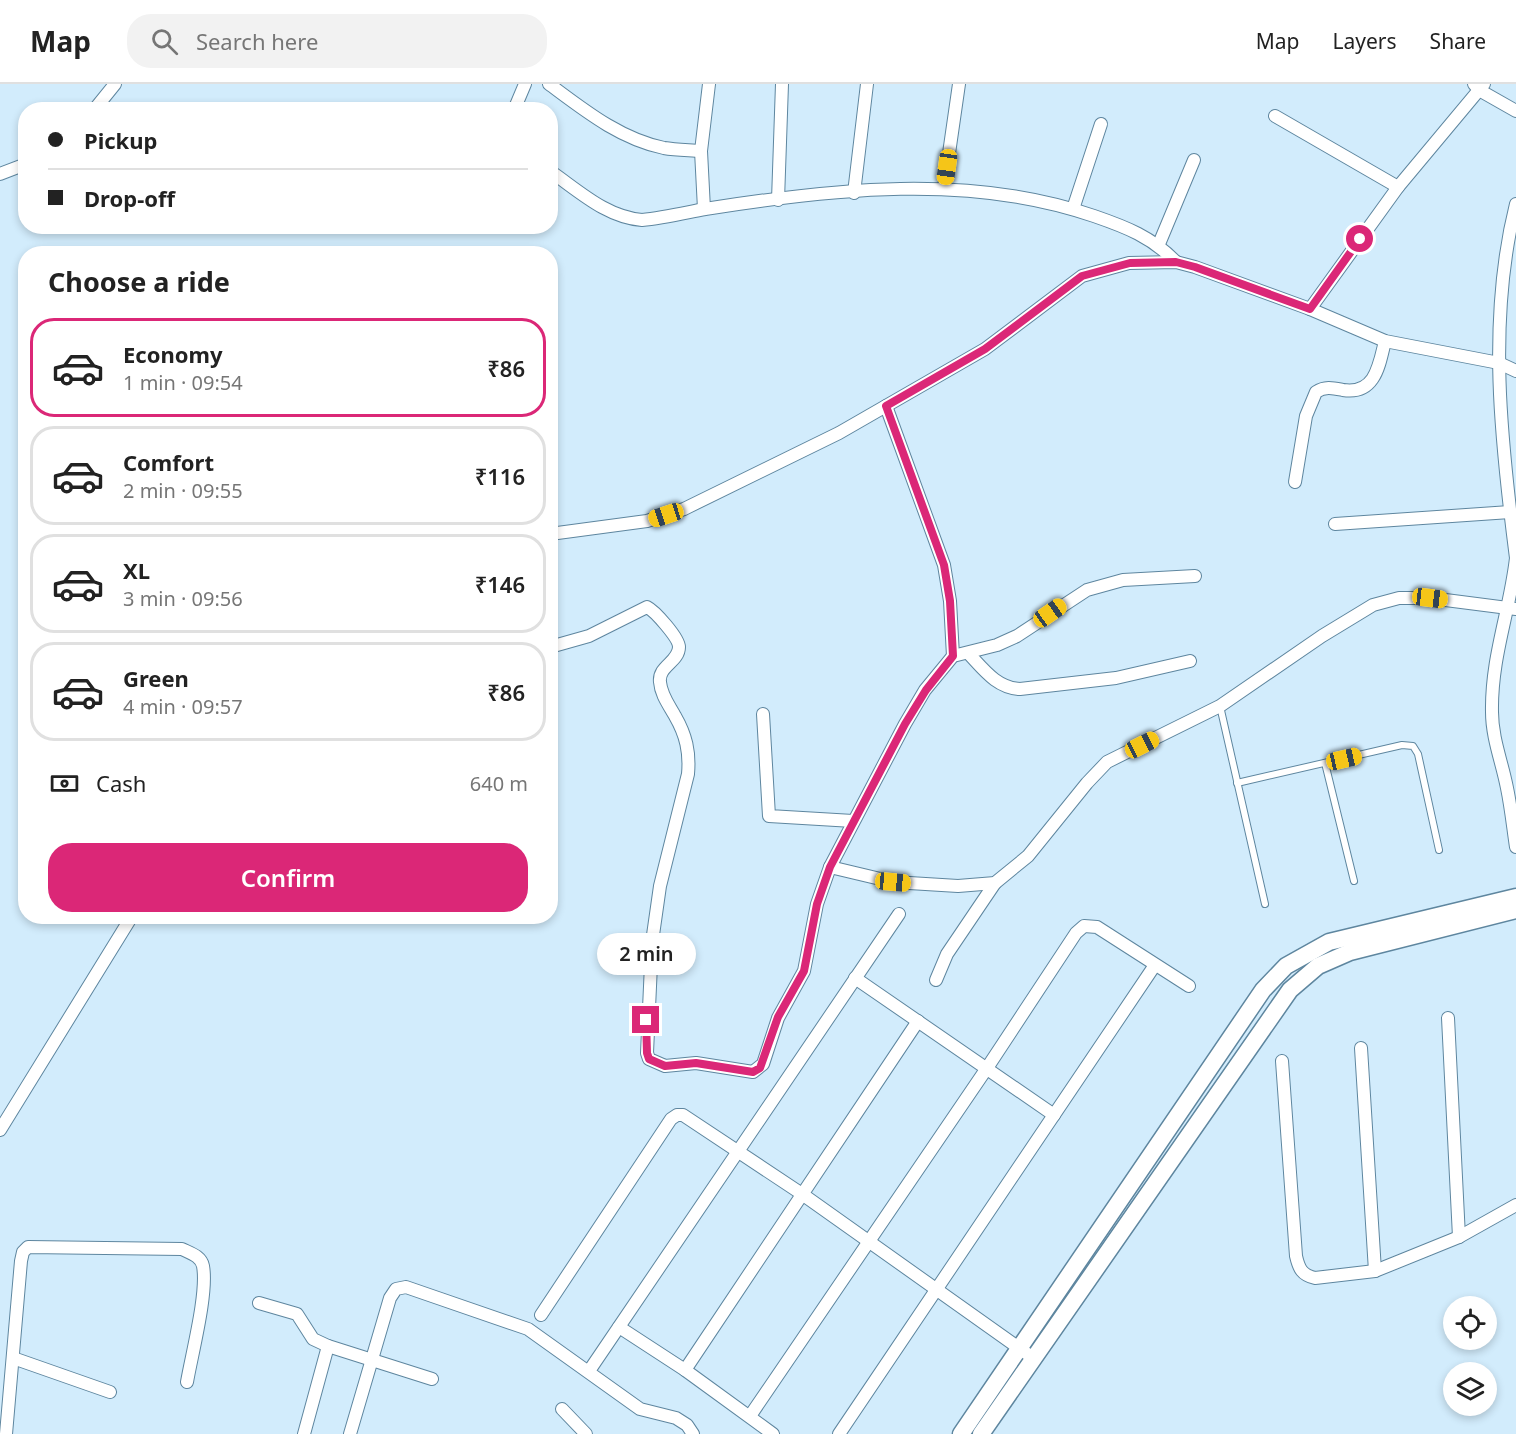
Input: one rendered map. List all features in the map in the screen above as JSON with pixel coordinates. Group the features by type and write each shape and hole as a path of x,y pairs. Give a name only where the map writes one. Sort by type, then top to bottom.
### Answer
{"street":[{"path":"100,102 115,84"},
{"path":"517,102 525,84"},
{"path":"549,84 621,133 663,148 701,151"},
{"path":"704,210 701,151 709,84"},
{"path":"778,200 782,84"},
{"path":"854,193 867,84"},
{"path":"944,188 959,84"},
{"path":"1310,309 1398,187 1479,86 1516,111"},
{"path":"1275,116 1398,187"},
{"path":"1072,209 1101,124"},
{"path":"1159,244 1194,160"},
{"path":"0,174 18,167"},
{"path":"558,177 605,210 626,219 661,218 778,200 854,193 944,188 974,189 1072,209 1136,231 1159,244 1176,262"},
{"path":"1516,204 1506,245 1500,297 1499,363 1510,512 1516,558 1511,608 1496,647 1492,712 1497,754 1506,786 1516,847"},
{"path":"558,533 648,521 684,509 839,433 985,349 1082,276 1130,263 1176,262 1310,309 1385,341 1499,363 1516,371"},
{"path":"1295,482 1306,416 1316,392 1323,387 1356,392 1362,390 1377,370 1385,341"},
{"path":"558,645 589,636 648,607 677,640 679,647 676,656 660,673 659,680 664,696 688,746 688,774 660,886 652,942 646,1020 647,1053 649,1059 665,1066 696,1063 753,1072 760,1068 778,1017 804,971 817,904 830,867 920,699 953,656 950,601 944,565 886,406"},
{"path":"1335,524 1510,512"},
{"path":"953,656 969,654 1017,636 1087,590 1123,580 1195,576"},
{"path":"936,980 947,954 995,884 1028,856 1107,762 1220,706 1322,636 1373,605 1399,598 1430,598 1511,608"},
{"path":"969,654 997,683 1009,688 1020,689 1116,678 1190,661"},
{"path":"763,714 769,816 853,821"},
{"path":"830,867 905,883 958,886 995,884"},
{"path":"981,1434 1026,1353 1263,990 1286,966 1329,942 1516,897"},
{"path":"961,1434 1026,1353 1290,990 1318,966 1350,952 1516,910"},
{"path":"589,1371 899,914"},
{"path":"0,1130 127,924"},
{"path":"750,1416 1076,933 1084,926 1097,927 1189,986"},
{"path":"839,1434 1155,965"},
{"path":"855,978 1054,1115"},
{"path":"1448,1018 1459,1237"},
{"path":"685,1370 918,1021"},
{"path":"1360,1048 1375,1271"},
{"path":"1282,1060 1296,1256 1299,1269 1305,1276 1315,1278 1375,1271 1459,1237 1516,1205"},
{"path":"541,1315 671,1119 677,1115 683,1115 802,1194 1026,1353"},
{"path":"6,1434 21,1261 23,1252 28,1247 182,1249 195,1254 203,1264 202,1292 187,1382"},
{"path":"350,1434 392,1294 396,1289 406,1287 522,1326 640,1409 676,1418 687,1425 693,1434"},
{"path":"259,1303 297,1314 314,1339 328,1346 432,1379"},
{"path":"619,1327 685,1370 773,1434"},
{"path":"304,1434 328,1346"},
{"path":"13,1358 110,1392"},
{"path":"562,1409 586,1434"}],"lane":[{"path":"1220,706 1265,904"},
{"path":"1237,783 1402,745 1413,746 1418,754 1439,850"},
{"path":"1325,763 1354,881"}],"route":[{"path":"646,1020 647,1053 649,1059 657,1064 665,1066 696,1063 753,1072 760,1068 778,1017 796,989 804,971 810,950 817,904 830,867 905,724 926,690 953,656 950,601 944,565 886,406 985,349 1082,276 1130,263 1176,262 1310,309 1360,239"}]}
